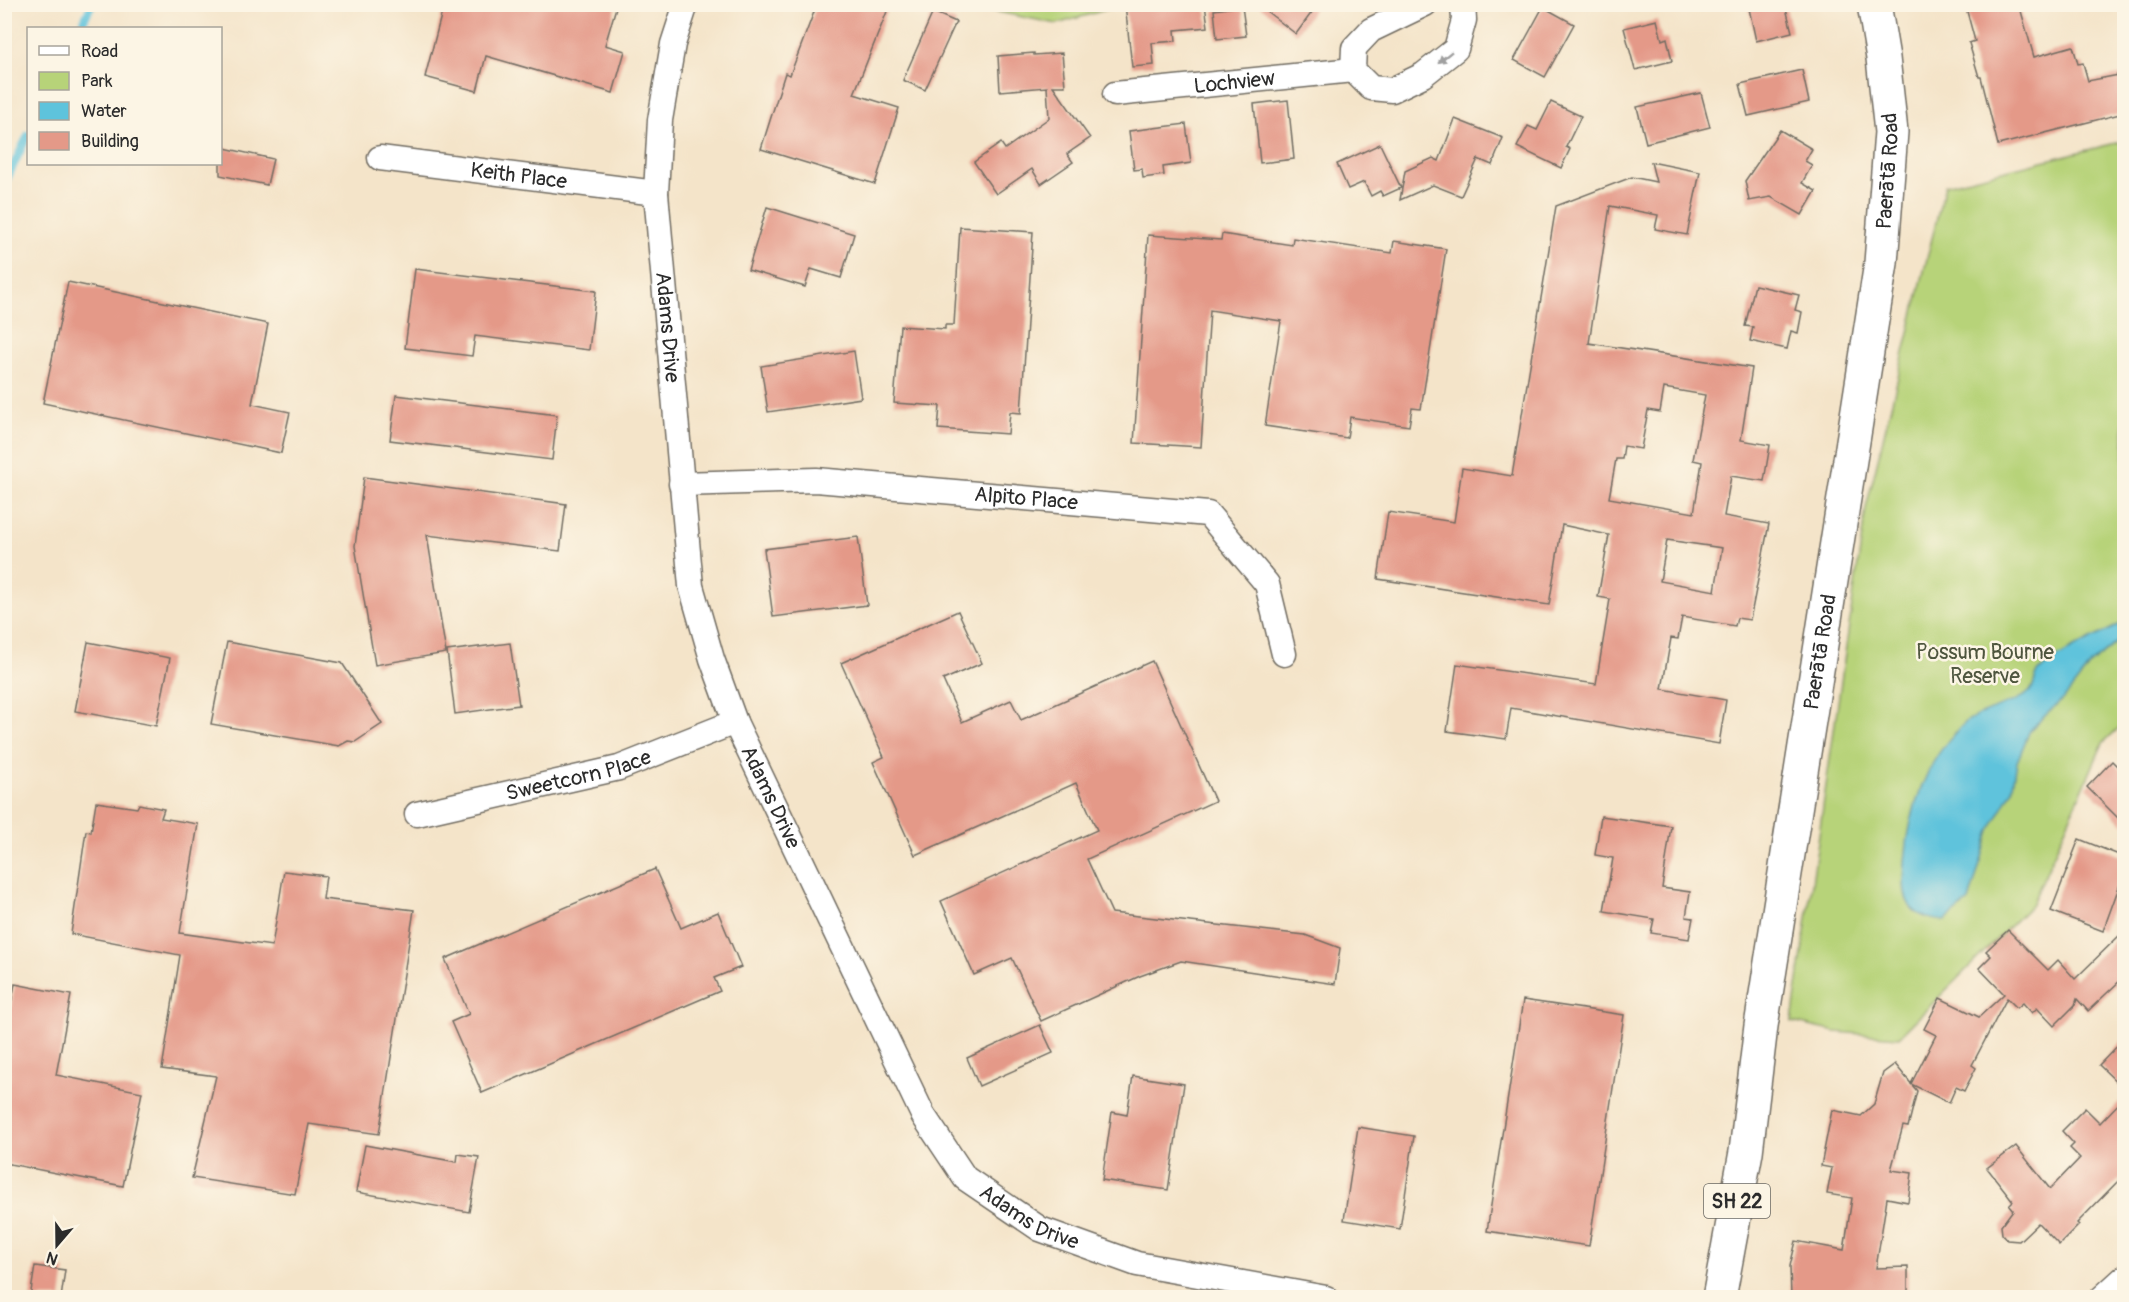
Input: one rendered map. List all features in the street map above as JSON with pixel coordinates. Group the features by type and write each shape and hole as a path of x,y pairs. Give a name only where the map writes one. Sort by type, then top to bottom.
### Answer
{"main road":[{"name":"Paerātā Road","path":"1719,1298 1746,1152 1761,1026 1881,263 1891,132 1883,58 1874,4"}],"street":[{"name":"Adams Drive","path":"686,4 673,44 660,120 656,193 691,586 712,659 735,722 923,1115 965,1178 1040,1230 1137,1263 1326,1298"},
{"path":"1425,4 1371,30 1354,48 1353,70 1371,88 1392,90 1423,75 1456,49 1464,20 1463,4"},
{"name":"Lochview","path":"1115,94 1353,70"},
{"name":"Keith Place","path":"380,158 656,193"},
{"name":"Alpito Place","path":"681,484 816,480 1208,514 1267,584 1284,654"},
{"name":"Sweetcorn Place","path":"417,814 619,768 735,722"},
{"path":"2102,1298 2124,1278"}],"green space":[{"path":"964,5 1122,5 1057,24"},
{"name":"Possum Bourne Reserve","path":"2124,141 2124,723 2103,743 2032,904 1899,1037 1836,1032 1792,1022 1866,508 1945,185"}],"water":[{"path":"2124,622 2124,636 2090,665 2067,695 2030,730 2017,762 2012,791 1990,830 1969,901 1945,921 1920,915 1909,905 1906,898 1905,857 1919,794 1938,755 1950,738 1966,722 1979,714 2021,697 2030,691 2036,675 2044,667 2065,653"}],"building":[{"path":"444,4 617,4 605,45 625,51 613,93 486,56 477,91 425,77"},
{"path":"817,4 890,4 854,94 899,108 875,184 761,149 785,73 790,75"},
{"path":"1125,4 1205,4 1208,27 1175,30 1176,41 1152,43 1154,65 1132,67"},
{"path":"1257,4 1318,4 1296,34"},
{"path":"1748,4 1785,4 1792,32 1756,41"},
{"path":"1965,4 2019,4 2034,57 2073,46 2078,64 2083,63 2088,81 2124,74 2124,113 1998,145 1981,77 1979,77 1969,43 1975,41"},
{"path":"1242,6 1246,36 1217,39 1214,10"},
{"path":"1543,7 1574,24 1545,77 1514,60"},
{"path":"933,12 956,22 925,90 903,80"},
{"path":"1657,20 1662,40 1667,38 1672,61 1635,70 1624,28"},
{"path":"1034,53 1034,55 1062,53 1065,86 1053,86 1090,138 1067,154 1073,162 1041,184 1032,169 996,194 974,162 1001,143 1005,149 1049,118 1047,87 1000,91 998,56"},
{"path":"1802,70 1809,102 1748,116 1740,84"},
{"path":"1701,93 1710,127 1646,143 1637,107"},
{"path":"1288,100 1294,159 1260,163 1254,104"},
{"path":"1551,102 1581,116 1566,147 1570,149 1561,168 1517,147 1528,126 1537,130"},
{"path":"1455,119 1503,138 1492,165 1478,159 1461,196 1433,185 1400,200 1405,171 1433,158 1439,161"},
{"path":"1186,124 1191,163 1163,167 1164,175 1143,178 1142,169 1134,170 1129,131"},
{"path":"1780,130 1812,149 1805,161 1812,165 1802,183 1816,191 1802,215 1771,197 1749,201 1745,181"},
{"path":"1380,144 1401,188 1383,196 1380,191 1371,196 1364,182 1348,189 1337,164"},
{"path":"222,147 273,159 267,185 220,175"},
{"path":"1651,162 1700,172 1687,235 1655,229 1658,215 1610,206 1589,343 1752,368 1741,440 1770,445 1764,481 1731,476 1724,516 1769,524 1750,620 1737,618 1735,626 1682,617 1678,639 1671,638 1662,689 1726,700 1719,744 1511,708 1506,739 1447,731 1457,664 1596,684 1610,599 1598,597 1609,535 1562,525 1549,605 1378,579 1388,512 1454,522 1462,468 1512,476 1556,206 1632,177 1656,182","holes":["1664,388 1705,395 1693,460 1702,462 1694,513 1609,498 1616,459 1622,459 1624,446 1641,449 1648,410 1660,412","1667,540 1722,548 1715,591 1660,581"]},
{"path":"767,207 854,234 841,278 811,269 805,287 748,270"},
{"path":"960,227 1033,232 1021,413 1010,412 1008,434 938,429 940,406 894,403 900,326 945,329 945,325 954,325"},
{"path":"1222,234 1292,245 1293,238 1392,253 1394,241 1446,249 1421,409 1412,408 1409,426 1350,417 1347,438 1265,426 1281,321 1210,310 1201,447 1134,443 1148,235 1221,240"},
{"path":"415,269 596,291 589,350 475,336 472,356 405,348"},
{"path":"68,282 268,324 252,404 290,412 281,453 43,403"},
{"path":"1755,285 1799,295 1795,310 1802,312 1798,333 1791,331 1787,349 1750,341 1753,327 1745,326"},
{"path":"854,351 861,398 768,412 761,366"},
{"path":"396,395 557,415 552,460 390,440"},
{"path":"364,477 566,504 560,551 427,535 446,653 375,665 355,546"},
{"path":"858,537 867,605 773,617 764,549"},
{"path":"958,611 982,663 943,680 962,722 1011,700 1021,720 1152,661 1215,801 1087,859 1112,913 1305,935 1340,948 1335,984 1181,961 1140,976 1041,1021 1012,958 974,975 941,901 1097,830 1076,783 915,855 873,762 884,757 841,663"},
{"path":"88,642 170,658 156,726 75,711"},
{"path":"227,642 342,663 382,724 355,742 348,741 339,746 211,724"},
{"path":"510,643 519,705 455,714 447,651"},
{"path":"2112,761 2124,773 2124,824 2087,787"},
{"path":"96,802 137,808 139,804 164,809 161,818 198,824 180,933 272,946 284,871 326,876 323,899 414,910 379,1134 309,1124 295,1194 192,1178 216,1076 162,1069 180,955 71,934 86,831 91,832"},
{"path":"1601,816 1671,826 1662,888 1690,892 1686,917 1693,918 1689,939 1651,933 1654,919 1604,911 1613,858 1595,855"},
{"path":"2079,839 2124,857 2124,873 2103,931 2051,911"},
{"path":"655,869 681,928 718,912 741,967 714,978 720,991 482,1093 451,1022 469,1014 445,959"},
{"path":"2008,930 2048,970 2058,960 2075,979 2124,931 2124,977 2088,1011 2077,999 2075,1005 2054,1026 2037,1008 2032,1013 2023,1003 2017,1008 2007,998 1972,1065 1976,1068 1964,1091 1956,1087 1949,1103 1911,1084 1936,1035 1924,1029 1940,998 1979,1017 2004,994 1979,968 1991,956 1986,951"},
{"path":"15,984 71,995 56,1075 142,1092 123,1186 4,1163 4,1039"},
{"path":"1523,1000 1624,1015 1589,1246 1487,1231"},
{"path":"1040,1025 1053,1053 979,1086 967,1058"},
{"path":"2124,1039 2124,1089 2099,1065"},
{"path":"1895,1064 1917,1091 1908,1127 1903,1126 1891,1170 1912,1173 1908,1202 1887,1198 1876,1268 1908,1267 1908,1298 1791,1298 1790,1266 1796,1241 1844,1250 1852,1198 1827,1194 1832,1168 1821,1166 1832,1110 1861,1116 1874,1104 1883,1073"},
{"path":"1133,1076 1184,1084 1168,1190 1102,1180 1112,1112 1127,1115"},
{"path":"2124,1098 2124,1175 2059,1245 2038,1223 2019,1241 2007,1240 2002,1234 2001,1226 2013,1210 2009,1205 2013,1201 1987,1168 2016,1146 2050,1189 2080,1158 2070,1148 2074,1144 2062,1131 2085,1108 2100,1123"},
{"path":"1358,1127 1414,1136 1400,1229 1344,1220"},
{"path":"365,1145 457,1162 458,1154 479,1157 469,1212 356,1192"},
{"path":"35,1266 65,1270 61,1298 30,1298"}],"waterway":[{"path":"80,27 92,4"},
{"path":"4,185 27,137"}]}
